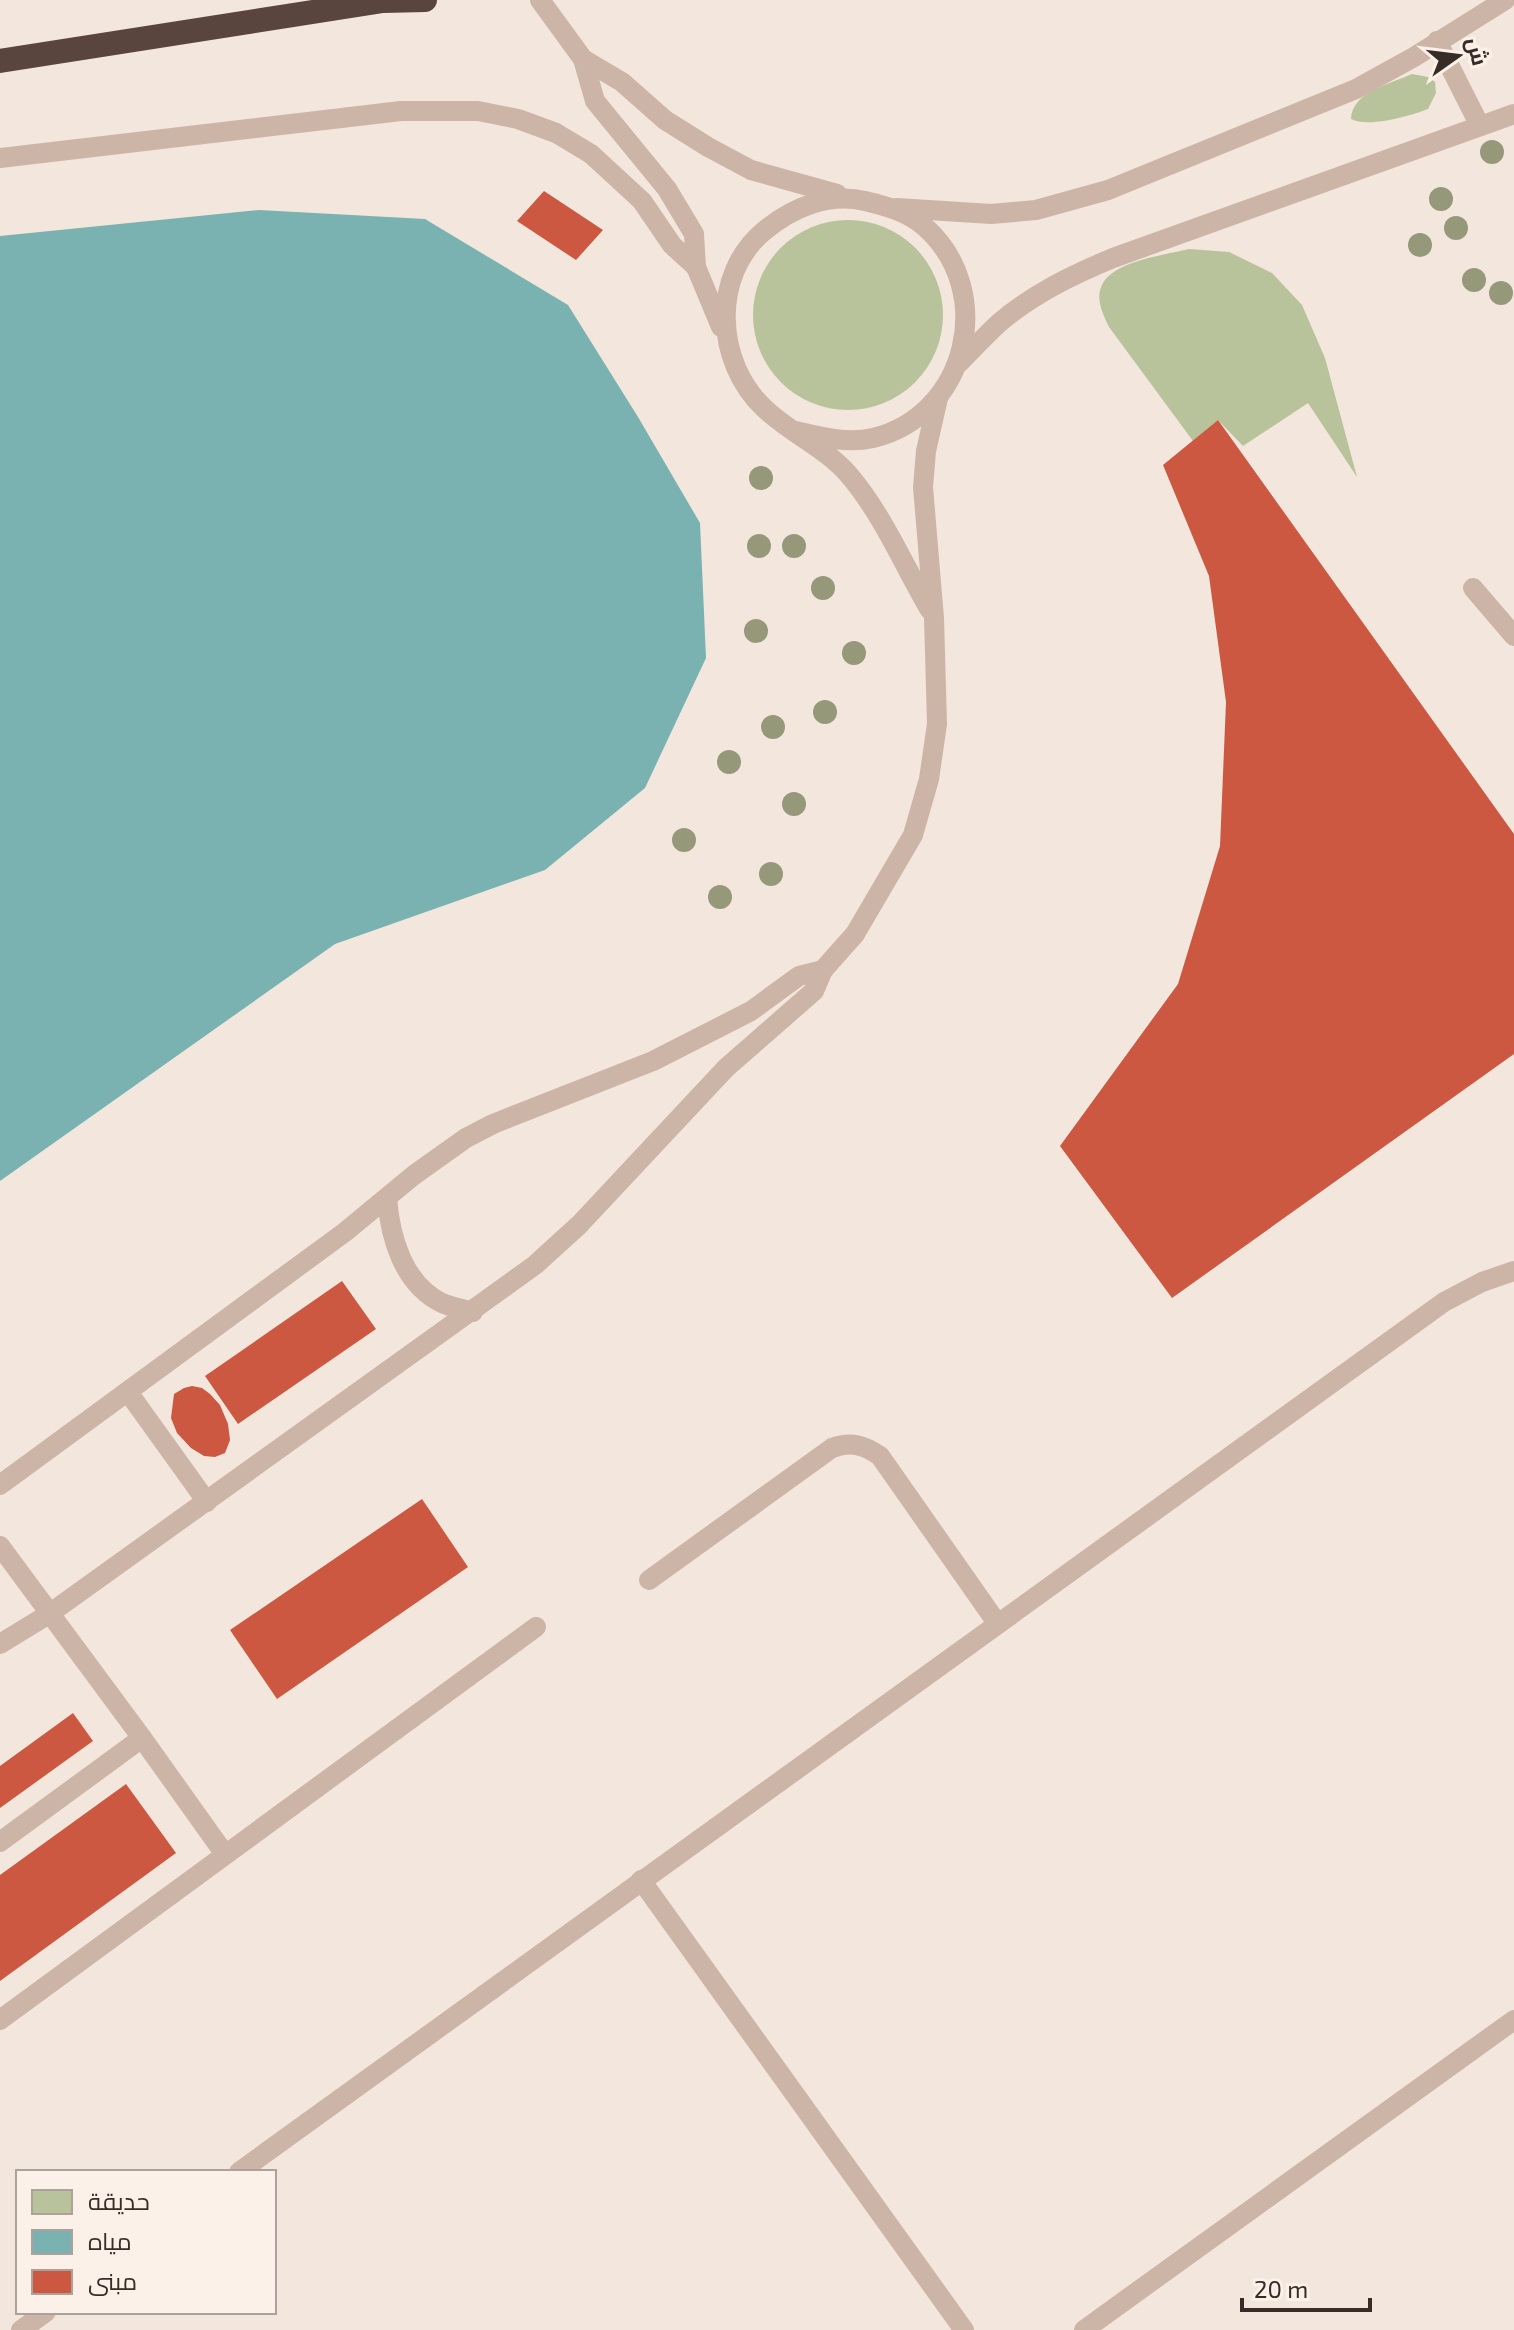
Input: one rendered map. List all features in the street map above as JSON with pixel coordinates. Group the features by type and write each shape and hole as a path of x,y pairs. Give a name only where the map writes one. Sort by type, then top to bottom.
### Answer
{"highway":[{"path":"0,61 385,1 425,0"}],"lane":[{"path":"540,0 583,59 595,101 667,189 694,234 696,267 740,379 764,409 848,473 875,510 934,618"},
{"path":"583,59 622,82 665,120 751,170 893,207 991,214 1036,210 1080,199 1315,107 1379,78 1505,0"},
{"path":"1437,41 1480,126"},
{"path":"0,158 401,111 478,111 518,119 556,133 591,154 642,201 672,245 696,267"},
{"path":"796,431 834,441 873,438 909,424 938,398 959,363 999,323 1066,278 1113,258 1514,114"},
{"path":"727,342 725,305 735,270 755,239 783,216 817,201 852,198"},
{"path":"893,207 924,227 948,255 963,289 967,327 959,363"},
{"path":"0,1644 49,1614 535,1265 579,1225 726,1068 814,991 823,970 855,934 913,835 929,779 937,724 934,618 923,487 926,451 938,398"},
{"path":"1473,588 1514,636"},
{"path":"0,1485 466,1138 493,1124 653,1061 751,1011 799,976 823,970"},
{"path":"387,1198 389,1226 404,1263 424,1289 441,1302 473,1312"},
{"path":"242,2170 1444,1302 1482,1282 1514,1271"},
{"path":"128,1392 207,1502"},
{"path":"649,1580 823,1454 843,1444 854,1444 880,1456 997,1623"},
{"path":"0,1546 224,1853"},
{"path":"0,2020 536,1627"},
{"path":"0,1842 142,1738"},
{"path":"641,1880 964,2330"},
{"path":"1084,2330 1514,2020"},
{"path":"21,2330 43,2314"}],"green space":[{"path":"1412,74 1428,77 1435,82 1436,93 1428,109 1378,122 1351,119 1353,110 1365,96"},
{"path":"848,220 884,228 901,236 915,248 927,262 935,279 943,315 935,351 927,368 915,382 901,394 884,402 848,410 812,402 795,394 781,382 769,368 761,351 753,315 761,279 769,262 781,248 795,236 812,228"},
{"path":"1189,249 1229,252 1272,273 1302,305 1325,358 1357,477 1308,403 1243,446 1218,420 1193,441 1109,327 1099,296 1108,277 1141,260"}],"water":[{"path":"259,210 425,219 568,305 700,523 706,658 645,788 545,870 335,944 0,1181 0,236"}],"building":[{"path":"544,191 603,230 576,260 517,221"},
{"path":"1218,420 1514,834 1514,1054 1172,1298 1060,1146 1178,984 1220,846 1226,702 1209,576 1163,465"},
{"path":"342,1281 376,1329 238,1424 205,1376"},
{"path":"192,1386 202,1388 220,1405 228,1424 230,1440 225,1453 215,1457 204,1456 177,1433 171,1418 174,1394"},
{"path":"422,1499 468,1567 277,1699 230,1630"},
{"path":"73,1713 93,1741 0,1808 0,1766"},
{"path":"126,1784 176,1853 0,1981 0,1875"}]}
